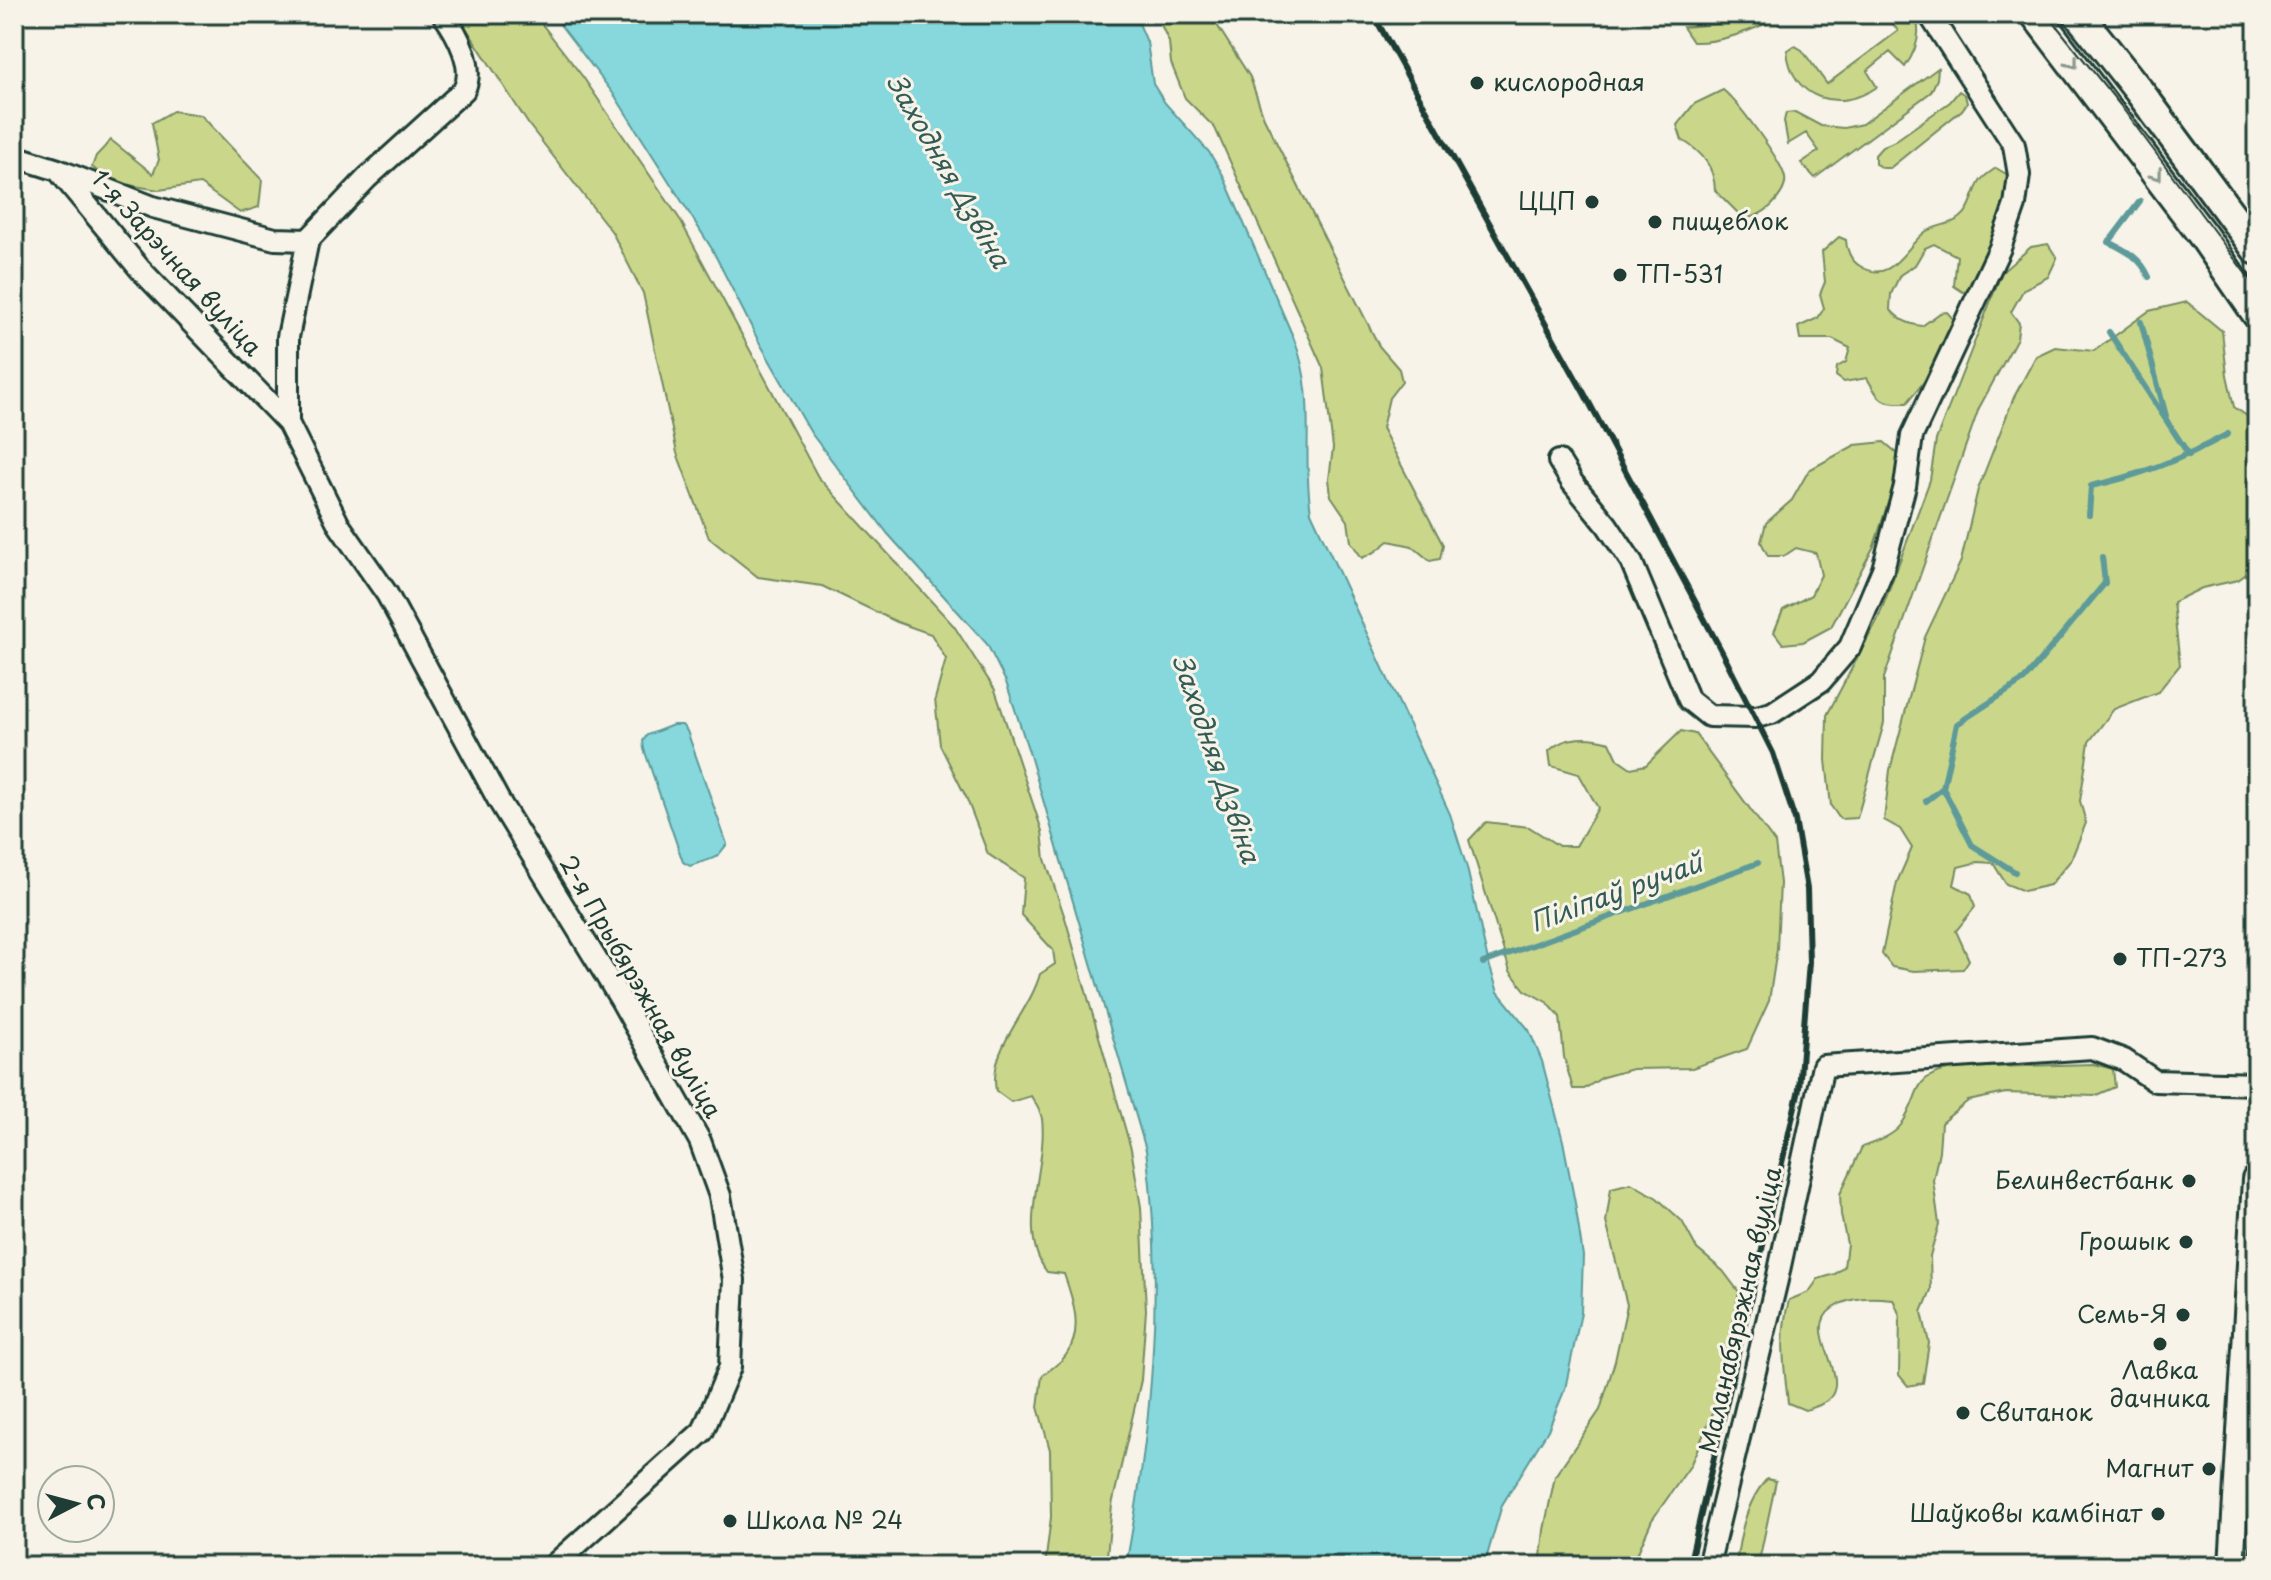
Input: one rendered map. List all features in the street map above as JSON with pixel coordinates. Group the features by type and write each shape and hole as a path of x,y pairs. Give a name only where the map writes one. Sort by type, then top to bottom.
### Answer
{"main road":[{"path":"2035,14 2204,237 2257,314"},
{"path":"2078,14 2257,250"},
{"path":"2234,1566 2252,1374 2257,1180"}],"street":[{"path":"288,423 288,337 308,240 367,178 464,90 469,81 465,58 443,14"},
{"path":"1559,461 1631,561 1689,700 1709,716 1756,717 1772,713 1821,681 1850,647 1883,569 1905,486 1912,436 2000,248 2015,205 2019,175 2014,145 1929,14"},
{"name":"1-я Зарэчная вуліца","path":"14,156 58,170 140,269 288,423"},
{"path":"58,170 153,207 275,239 308,240"},
{"name":"2-я Прыбярэжная вуліца","path":"288,423 339,525 387,594 499,801 657,1064 700,1141 720,1196 734,1280 730,1367 703,1431 553,1566"},
{"name":"Маланабярэжная вуліца","path":"1708,1566 1777,1280 1823,1066 2092,1048 2124,1060 2155,1081 2257,1084"}],"green space":[{"path":"457,14 534,14 583,77 679,218 818,477 954,626 995,690 1042,831 1045,859 1066,921 1131,1149 1141,1207 1146,1310 1141,1380 1112,1505 1106,1566 1045,1566 1051,1517 1050,1450 1038,1407 1042,1376 1061,1361 1071,1346 1075,1336 1075,1315 1064,1274 1047,1272 1038,1256 1034,1237 1033,1218 1043,1137 1040,1113 1031,1096 1011,1102 996,1091 995,1075 1004,1045 1040,974 1055,964 1053,950 1021,915 1024,878 988,854 966,797 940,745 935,699 946,659 931,634 897,622 822,586 758,577 709,538 677,453 643,293 612,232 529,125"},
{"path":"1156,14 1210,14 1250,77 1264,118 1379,346 1399,369 1402,381 1389,398 1382,428 1443,545 1440,559 1430,561 1412,546 1389,541 1362,558 1351,542 1348,521 1331,496 1329,479 1333,448 1323,368 1215,128 1185,98 1171,63 1169,42"},
{"path":"1747,14 1767,14 1767,23 1731,37 1702,42 1693,42 1683,27 1737,22"},
{"path":"1886,14 1914,14 1917,21 1917,41 1905,67 1890,52 1867,71 1877,87 1847,99 1819,97 1797,81 1787,50 1795,46 1802,50 1827,84 1898,31"},
{"path":"1938,68 1931,92 1815,178 1801,163 1819,151 1806,133 1788,144 1784,121 1786,113 1795,112 1821,126 1844,128 1862,124"},
{"path":"1723,90 1758,132 1785,178 1783,190 1776,200 1765,211 1751,218 1743,218 1715,190 1709,167 1701,155 1682,140 1677,125 1694,104"},
{"path":"1959,91 1965,95 1967,103 1962,110 1890,168 1875,164 1875,155 1882,147 1950,102"},
{"path":"173,111 201,115 262,180 259,207 240,213 200,184 159,190 111,182 92,167 96,156 111,140 153,174 159,160 152,123"},
{"path":"1996,168 2008,175 2006,204 1970,290 1963,292 1954,286 1957,256 1934,244 1925,248 1915,265 1900,275 1891,294 1890,309 1908,323 1922,326 1940,313 1947,312 1955,321 1943,354 1929,375 1907,403 1891,403 1881,399 1867,378 1844,382 1836,376 1837,367 1846,362 1850,348 1832,339 1800,339 1798,327 1818,318 1824,308 1820,294 1825,282 1822,252 1839,237 1846,240 1850,254 1860,266 1871,271 1889,268 1925,232 1960,218 1981,180"},
{"path":"2048,244 2057,258 2048,277 2024,289 2011,312 2019,323 2017,338 1979,408 1884,678 1884,723 1857,818 1840,819 1831,806 1826,760 1827,715 1878,619 1930,480 1936,440 2002,272 2031,247"},
{"path":"2187,302 2222,331 2234,407 2257,423 2257,566 2238,580 2202,588 2173,602 2180,665 2158,692 2114,709 2089,742 2080,801 2086,823 2071,860 2050,885 2024,891 2006,884 1993,863 1978,862 1958,867 1954,885 1971,894 1975,907 1956,931 1969,960 1963,969 1914,971 1892,967 1882,954 1897,882 1912,848 1900,829 1884,820 1890,770 1925,637 1961,561 1978,489 2014,397 2036,356 2055,347 2094,351 2149,311"},
{"path":"1884,442 1897,453 1900,466 1874,546 1831,627 1803,642 1783,644 1774,632 1783,610 1811,595 1821,575 1816,553 1796,548 1784,556 1768,556 1761,542 1766,523 1792,500 1809,470 1855,445"},
{"path":"1681,731 1695,734 1775,843 1780,883 1777,949 1769,1001 1747,1049 1692,1068 1632,1069 1603,1077 1584,1089 1573,1089 1564,1057 1560,1017 1548,1003 1525,990 1510,971 1469,840 1486,822 1529,827 1559,846 1576,846 1598,808 1579,774 1551,766 1549,751 1570,740 1602,740 1610,742 1618,759 1631,768 1646,765"},
{"path":"2093,1064 2113,1069 2115,1087 2094,1096 2006,1093 1968,1101 1941,1123 1933,1180 1939,1224 1930,1256 1931,1290 1922,1312 1929,1343 1923,1383 1908,1386 1899,1375 1900,1316 1893,1299 1862,1298 1840,1304 1825,1317 1823,1338 1835,1385 1832,1395 1823,1403 1805,1410 1788,1403 1783,1339 1789,1300 1809,1292 1818,1279 1835,1274 1844,1267 1847,1244 1840,1194 1862,1147 1898,1129 1920,1086 1932,1075 1943,1071"},
{"path":"1631,1183 1657,1198 1682,1221 1697,1249 1723,1271 1739,1292 1718,1401 1690,1466 1652,1520 1632,1566 1540,1566 1555,1476 1600,1410 1615,1361 1627,1305 1606,1222 1611,1188"},
{"path":"1767,1479 1776,1481 1758,1566 1736,1566 1745,1520 1754,1497"}],"water":[{"name":"Заходняя Дзвіна","path":"552,14 1135,14 1147,42 1153,84 1165,103 1209,152 1223,175 1294,339 1305,383 1311,512 1450,814 1498,992 1529,1030 1542,1061 1563,1141 1583,1256 1581,1313 1565,1389 1548,1430 1502,1505 1484,1566 1126,1566 1148,1411 1155,1307 1152,1202 1146,1150 1006,682 987,644 888,534 811,433 758,340 712,249 615,96"},
{"path":"673,725 682,725 687,731 727,844 717,857 690,866 683,862 643,741 647,735"}],"waterway":[{"path":"2140,201 2109,242 2138,260 2149,277"},
{"path":"2141,322 2166,416"},
{"path":"2109,332 2189,455"},
{"name":"Піліпаў ручай","path":"2089,515 2091,486 2161,465 2228,434"},
{"name":"Піліпаў ручай","path":"1926,801 1943,788 1957,724 2024,680 2105,583 2102,557"},
{"path":"1943,788 1972,845 2015,872"},
{"name":"Піліпаў ручай","path":"1483,963 1758,863"}],"tram line":[{"path":"2047,14 2120,105 2257,289"},
{"path":"2244,1566 2257,1384"}],"railway":[{"path":"1373,14 1584,393 1722,652 1773,753 1795,820 1807,889 1809,962 1799,1089 1689,1566"}],"place":[{"name":"кислородная","path":"1477,83"},
{"name":"ЦЦП","path":"1592,202"},
{"name":"пищеблок","path":"1655,222"},
{"name":"ТП-531","path":"1620,275"},
{"name":"ТП-273","path":"2120,959"},
{"name":"Белинвестбанк","path":"2189,1181"},
{"name":"Грошык","path":"2186,1242"},
{"name":"Семь-Я","path":"2183,1315"},
{"name":"Лавка дачника","path":"2160,1344"},
{"name":"Свитанок","path":"1963,1413"},
{"name":"Магнит","path":"2209,1469"},
{"name":"Шаўковы камбінат","path":"2158,1514"},
{"name":"Школа № 24","path":"730,1521"}]}
